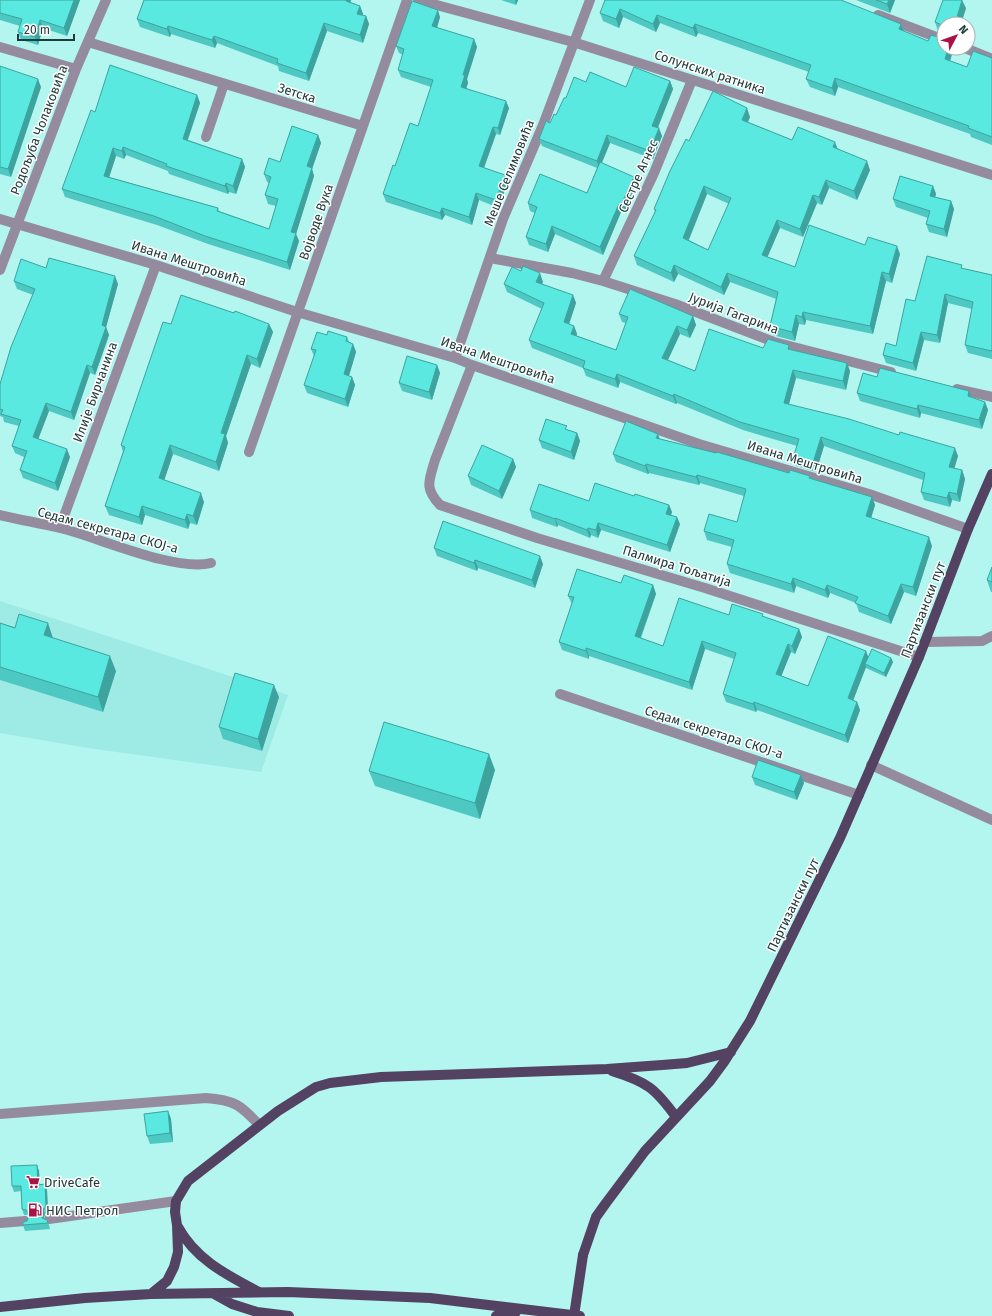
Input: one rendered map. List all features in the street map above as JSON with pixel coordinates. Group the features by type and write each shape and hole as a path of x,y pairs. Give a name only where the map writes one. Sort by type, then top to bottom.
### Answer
{"main road":[{"name":"Партизански пут","path":"574,1316 583,1255 596,1217 645,1152 710,1080 731,1052 781,959 840,838 919,658 968,529 992,474"},
{"path":"151,1294 167,1281 174,1267 178,1252 175,1212 176,1200 188,1181 259,1125 303,1094 316,1087 330,1083 381,1077 607,1069 687,1063 731,1052"},
{"path":"607,1069 641,1080 663,1099 676,1117"},
{"path":"177,1225 189,1244 206,1262 261,1292"},
{"path":"0,1307 84,1298 151,1294 261,1292 430,1298 580,1316"},
{"path":"212,1293 232,1304 257,1312 289,1316"},
{"path":"496,1316 523,1310"}],"street":[{"name":"Родољуба Чолаковића","path":"0,270 76,69 106,0"},
{"name":"Војводе Вука","path":"249,452 407,0"},
{"name":"Солунских ратника","path":"418,0 573,42 992,175"},
{"name":"Меше Селимовића","path":"455,358 504,219 543,125 590,0"},
{"path":"866,10 936,37"},
{"name":"Зетска","path":"88,42 363,126"},
{"path":"0,47 76,69"},
{"path":"976,52 992,58"},
{"name":"Сестре Агнес","path":"603,281 654,173 692,80"},
{"path":"206,137 224,84"},
{"name":"Ивана Мештровића","path":"0,219 156,265 297,312 455,358 699,444 869,494 968,529"},
{"name":"Јурија Гагарина","path":"490,258 572,273 603,281 675,304 774,342 898,374"},
{"name":"Илије Бирчанина","path":"60,527 156,265"},
{"name":"Палмира Тољатија","path":"472,365 435,460 429,488 431,496 440,505 515,530 704,588 919,658"},
{"path":"949,386 992,397"},
{"name":"Седам секретара СКОЈ-а","path":"0,515 60,527 134,551 187,564 197,565 210,563"},
{"path":"925,642 982,641 992,636"},
{"name":"Седам секретара СКОЈ-а","path":"560,694 859,795"},
{"path":"871,765 992,820"},
{"path":"0,1114 206,1098 226,1100 244,1108 259,1125"},
{"path":"49,1220 176,1200"},
{"path":"0,1223 25,1221"}],"shaded area":[{"path":"0,601 288,695 261,772 95,749 0,733"}],"building":[{"path":"0,0 74,0 64,28 40,20 35,37 18,32 22,19 0,13"},
{"path":"144,0 346,0 360,6 357,14 366,16 360,35 324,23 306,73 277,63 278,59 214,36 212,40 168,26 167,29 137,19"},
{"path":"605,0 841,0 901,24 899,29 928,41 931,35 936,36 936,56 946,56 945,59 967,67 971,56 976,56 976,52 992,58 992,137 968,128 969,126 835,78 832,88 806,79 811,65 695,24 693,28 657,15 653,24 620,9 616,19 600,13"},
{"path":"876,0 889,0 887,4"},
{"path":"943,0 962,0 957,16 937,16"},
{"path":"412,1 438,10 432,26 474,39 463,75 465,75 461,87 506,101 498,128 493,127 479,166 505,175 496,200 476,193 469,217 442,208 440,213 383,194 393,165 395,166 410,123 418,126 433,80 398,70 404,49 396,46"},
{"path":"110,65 197,95 183,139 242,159 233,186 226,183 225,186 166,166 167,164 123,147 122,151 113,148 104,176 218,208 217,211 269,229 278,199 265,195 271,177 264,174 269,158 280,162 292,126 318,135 307,166 312,168 291,232 296,233 287,262 205,236 154,216 62,189 91,110 95,112"},
{"path":"0,66 38,79 8,169 0,167"},
{"path":"634,67 670,81 652,126 659,128 650,151 607,135 597,161 539,139 546,121 550,123 554,114 556,115 564,98 566,98 574,77 586,82 590,72 626,87"},
{"path":"713,91 747,108 742,120 792,140 798,127 835,142 833,147 867,161 854,191 826,180 819,197 813,195 800,229 777,220 762,255 795,267 809,225 865,245 868,237 897,246 889,274 882,272 870,326 803,312 802,317 796,315 792,332 773,327 770,326 778,292 727,273 721,287 674,265 671,273 634,256 656,210 654,209 670,171 686,139 689,141","holes":["704,186 731,198 708,250 683,238"]},
{"path":"600,162 634,177 621,205 619,204 600,247 552,226 546,244 526,237 537,207 528,203 540,174 587,193"},
{"path":"900,176 933,186 930,196 951,201 944,229 926,224 930,211 893,199"},
{"path":"927,256 962,265 961,268 992,275 992,351 965,345 973,302 945,294 937,335 921,332 913,363 883,355 886,343 896,346 906,299 915,301"},
{"path":"49,258 115,276 102,325 106,327 92,367 87,365 71,412 46,403 33,437 67,449 55,483 20,470 27,451 12,446 21,420 1,414 3,410 0,409 0,384 11,347 35,289 14,281 21,259 46,268"},
{"path":"523,266 540,273 536,282 573,295 564,322 574,326 571,334 616,350 628,317 619,314 630,289 693,316 687,330 677,326 662,358 695,371 709,329 763,348 768,339 789,345 788,349 847,363 843,381 793,370 784,403 849,419 899,435 900,432 955,448 949,467 962,470 957,494 949,492 947,498 921,492 925,473 821,437 813,463 793,458 799,439 740,422 674,394 673,396 617,374 615,379 583,368 585,361 529,340 544,303 504,284 512,267 521,271"},
{"path":"181,295 234,313 235,311 269,324 257,359 247,355 221,433 225,434 216,462 170,445 159,478 201,493 193,516 187,514 185,520 142,506 139,517 105,506 125,447 121,445 163,322 171,324"},
{"path":"328,331 347,337 346,341 353,344 344,374 352,377 345,399 304,385 316,350 311,349 317,332 327,335"},
{"path":"407,356 437,365 429,392 399,383"},
{"path":"880,368 969,391 968,396 985,402 979,420 918,405 917,409 857,393 863,373 877,377"},
{"path":"546,419 567,426 565,429 577,433 571,452 539,440"},
{"path":"626,421 658,434 656,438 717,452 789,473 790,470 810,476 809,478 872,497 866,516 929,537 913,587 901,584 888,616 855,603 858,597 827,585 825,590 793,578 791,584 727,564 734,540 704,531 709,514 737,522 746,489 697,475 696,477 646,464 645,466 613,454"},
{"path":"482,445 513,459 499,491 468,476"},
{"path":"595,483 634,496 635,494 669,505 666,514 677,517 667,545 598,523 596,530 588,528 587,530 530,510 539,484 589,501"},
{"path":"443,521 540,556 532,580 475,560 474,563 434,548"},
{"path":"992,567 992,582 987,580"},
{"path":"577,569 621,583 624,575 653,585 635,636 663,646 679,598 729,615 732,604 763,614 762,616 799,629 792,646 788,644 776,674 808,686 828,636 866,651 848,698 857,702 845,735 754,702 753,704 723,694 736,653 702,641 689,682 586,648 586,651 559,642 574,597 568,596"},
{"path":"19,614 48,623 44,635 110,656 98,697 0,667 0,623 15,628"},
{"path":"872,649 891,658 884,673 865,664"},
{"path":"235,673 274,685 258,739 219,727"},
{"path":"384,722 489,754 475,803 369,771"},
{"path":"758,760 801,775 794,792 752,777"},
{"path":"168,1111 170,1133 147,1136 144,1114"},
{"path":"37,1165 38,1185 45,1184 46,1207 43,1209 41,1214 42,1218 47,1220 48,1223 23,1225 23,1222 27,1221 29,1215 26,1210 22,1209 21,1186 12,1186 11,1166"}],"place":[{"name":"DriveCafe","path":"33,1182"},
{"name":"НИС Петрол","path":"35,1210"}]}
